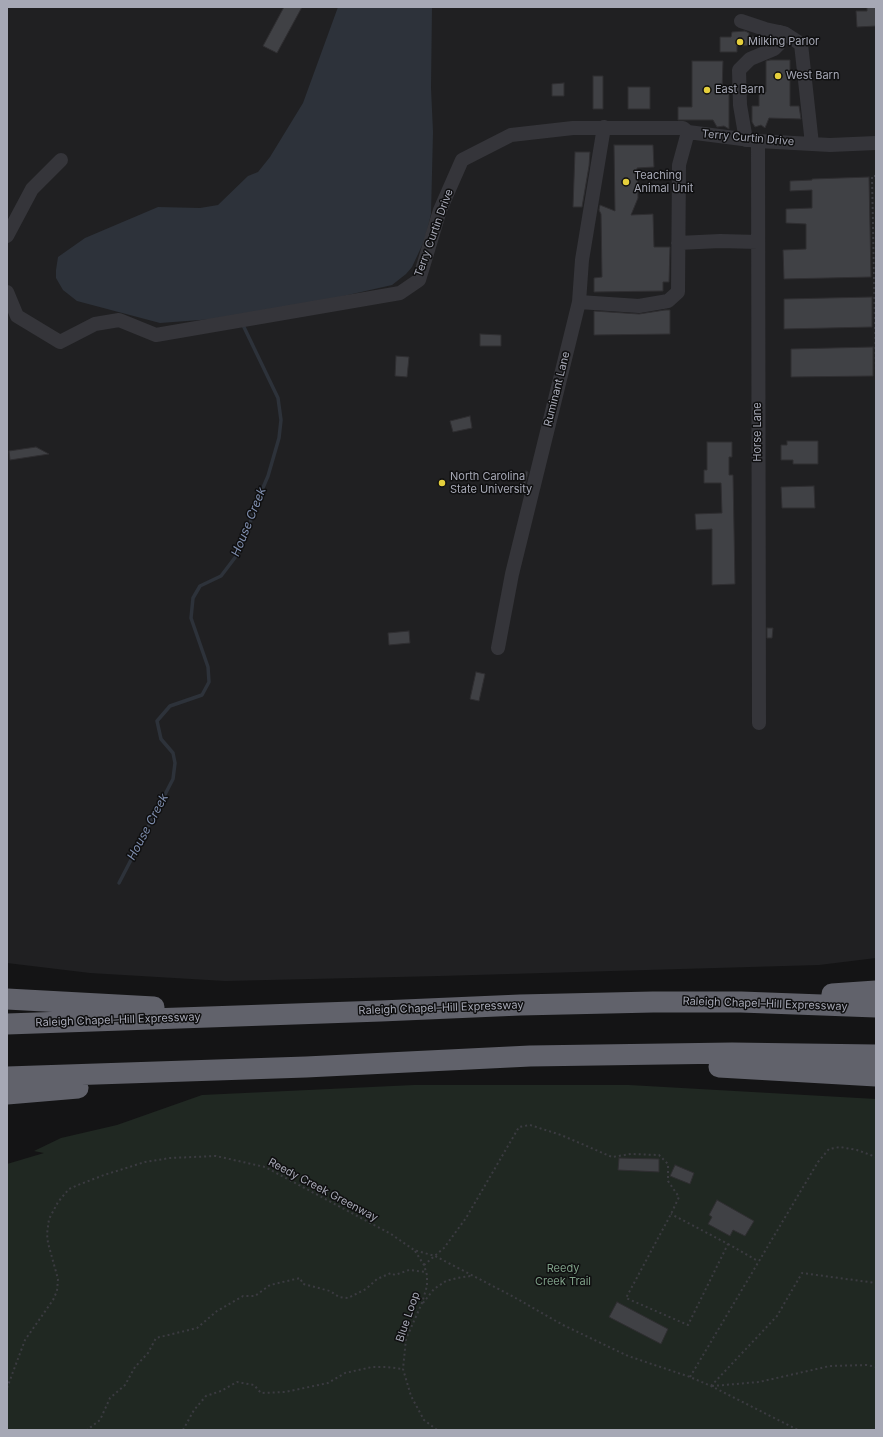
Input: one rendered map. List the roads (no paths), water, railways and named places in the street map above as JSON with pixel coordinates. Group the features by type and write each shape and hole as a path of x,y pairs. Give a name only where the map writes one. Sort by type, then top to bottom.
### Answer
{"highway":[{"path":"741,1002 876,991"},
{"path":"7,999 110,1004 260,1015"},
{"name":"Raleigh Chapel–Hill Expressway","path":"7,1024 520,1005 653,1002 741,1002 876,1008"},
{"path":"7,1077 306,1067 530,1056 732,1053 876,1054"},
{"path":"530,1056 876,1076"},
{"path":"7,1094 167,1082 306,1067"}],"lane":[{"path":"741,21 764,29 784,33 801,44 812,144"},
{"name":"Horse Lane","path":"759,723 758,242 752,140 740,105 739,70 750,59 774,49 779,44 780,32"},
{"name":"Ruminant Lane","path":"498,648 512,574 579,302 582,260 604,127"},
{"name":"Terry Curtin Drive","path":"7,292 17,316 60,342 95,324 119,320 156,335 400,293 419,280 440,210 462,160 511,135 573,128 683,128 688,132 752,140 830,145 876,143"},
{"path":"579,302 639,306 668,301 678,292 679,165 688,132"},
{"path":"7,236 32,189 62,160"},
{"path":"678,243 720,241 758,242"}],"waterway":[{"name":"House Creek","path":"119,883 173,779 175,763 173,753 161,739 157,721 170,706 202,695 209,682 208,667 191,618 193,598 200,586 221,576 237,555 268,476 279,438 281,420 278,398 242,323"}],"place":[{"name":"Milking Parlor","path":"740,42"},
{"name":"West Barn","path":"778,76"},
{"name":"East Barn","path":"707,90"},
{"name":"Teaching Animal Unit","path":"626,182"},
{"name":"North Carolina State University","path":"442,483"}],"park label":[{"name":"Reedy Creek Trail","path":"563,1275"}]}
